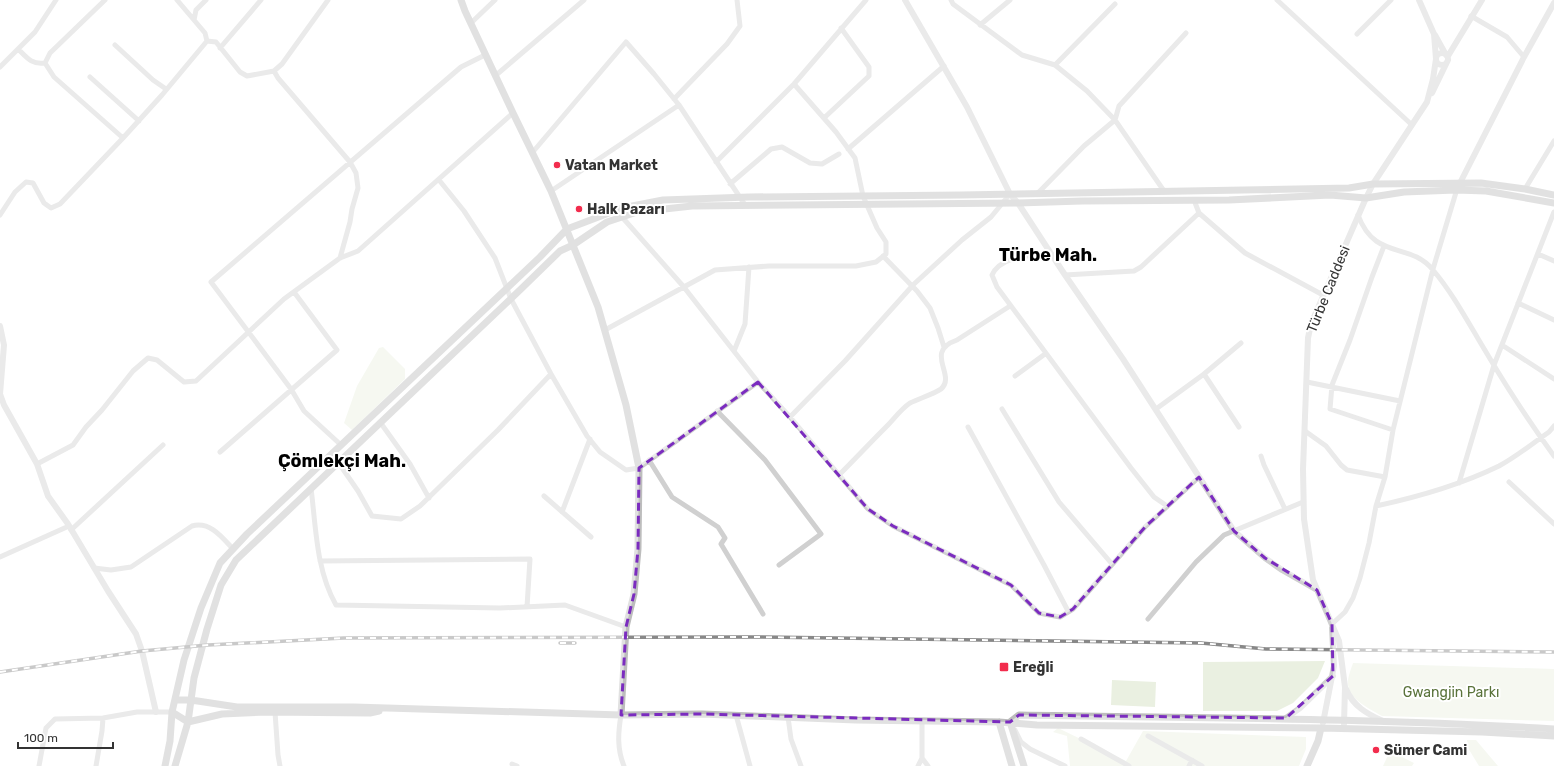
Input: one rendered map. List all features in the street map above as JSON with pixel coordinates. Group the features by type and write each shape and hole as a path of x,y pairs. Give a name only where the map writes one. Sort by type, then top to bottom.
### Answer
{"main road":[{"path":"461,0 513,114 552,191 598,307 626,405 638,468 638,549 634,594 626,627 621,715"},
{"path":"165,766 170,741 172,712 184,660 201,608 220,563 341,445 540,257 567,229 622,208 663,200 739,197 1037,194 1349,188 1373,184 1460,183 1482,183 1554,195"},
{"path":"177,764 188,722 198,656 221,585 236,560 560,250 573,245 607,222 637,212 692,206 1194,200 1330,195 1366,198 1404,192 1456,190 1486,191 1554,203"},
{"path":"175,700 191,700 237,707 354,707 621,715 702,714 922,721 1010,722 1037,725 1343,728 1554,736"},
{"path":"172,712 188,722 222,714 275,712 370,713 385,709"},
{"path":"1010,722 1019,715 1286,718 1487,725 1554,729"},
{"path":"999,722 1012,766"},
{"path":"1010,722 1024,766"},
{"path":"1307,766 1318,742 1321,728"}],"street":[{"path":"0,67 35,32 56,0"},
{"path":"46,63 50,53 105,0"},
{"path":"177,0 205,33 207,41"},
{"path":"194,20 196,10 206,0"},
{"path":"220,48 261,0"},
{"path":"207,41 216,42 240,72 247,76 274,71 282,64 328,0"},
{"path":"471,23 495,0"},
{"path":"495,76 584,0"},
{"path":"674,99 727,44 740,26 737,0"},
{"path":"716,162 794,84 866,0"},
{"path":"905,0 967,107 1010,194 1018,203 1050,253 1123,359 1234,531 1265,558 1282,570 1317,590"},
{"path":"951,0 953,4 1022,56 1055,65 1087,91 1115,120 1164,191"},
{"path":"980,25 1010,0"},
{"path":"1277,0 1412,125"},
{"path":"1357,34 1391,0"},
{"name":"Türbe Caddesi","path":"1343,728 1344,687 1339,641 1317,590 1310,566 1303,502 1309,331 1323,295 1373,184 1427,102 1436,59 1434,34 1419,0"},
{"path":"1427,102 1447,57 1482,0"},
{"path":"1332,624 1345,612 1353,598 1369,543 1376,506 1385,477 1393,430 1433,269 1456,190 1524,57 1554,3"},
{"path":"1055,65 1115,4"},
{"path":"1471,16 1507,37 1524,57"},
{"path":"824,118 869,76 869,67 842,28"},
{"path":"1037,194 1084,146 1115,120 1119,106 1186,33"},
{"path":"1434,34 1447,57 1446,64 1438,64 1436,59 1437,55 1441,53 1447,57"},
{"path":"0,215 15,192 26,182 33,183 44,204 51,208 60,204 139,121 207,41"},
{"path":"532,153 626,42 679,105 745,205"},
{"path":"115,45 153,80 166,89"},
{"path":"18,49 29,60 38,64 46,63"},
{"path":"341,445 304,411 291,390 211,282 461,67 485,55"},
{"path":"46,63 54,77 123,138"},
{"path":"848,149 944,66"},
{"path":"274,71 282,83 350,162 356,173 358,188 340,258"},
{"path":"90,77 139,121"},
{"path":"605,330 683,286 715,270 769,266 856,266 876,262 886,254 886,242 863,196 855,158 824,118 794,84"},
{"path":"552,191 679,105"},
{"path":"37,464 73,445 86,427 102,410 133,371 148,358 157,360 184,382 196,381 248,332 294,292 340,258 358,251 513,114"},
{"path":"1525,189 1554,141"},
{"path":"730,184 771,149 782,147 810,162 822,164 839,154"},
{"path":"439,180 464,210 495,258 510,298 551,374 590,439 600,452 626,470 638,468 758,382"},
{"path":"790,417 845,361 912,287 962,240 991,217 1010,194"},
{"path":"1194,200 1198,213 1245,253 1323,295"},
{"path":"1459,483 1494,365 1554,212"},
{"path":"1065,275 1134,271 1141,267 1198,213"},
{"path":"1358,215 1366,232 1374,241 1424,261 1433,269 1554,456"},
{"path":"622,217 683,286 758,382 790,417 868,509 894,526 1011,585 1039,613 1060,616 1073,609 1112,564 1167,506 1199,477"},
{"path":"1384,246 1332,388 1330,409 1393,430"},
{"path":"1050,253 1010,260 995,268 992,275 997,287 1045,354 1131,468 1154,497 1167,506"},
{"path":"1538,254 1554,261"},
{"path":"883,256 917,291 930,308 944,347"},
{"path":"734,351 745,324 749,267"},
{"path":"220,452 337,350 294,292"},
{"path":"1518,303 1554,320"},
{"path":"839,475 910,404 941,389 945,378 941,352 948,343 957,340 1010,306"},
{"path":"0,326 4,345 0,394 2,406 37,464 48,496 70,528 136,634 142,651 156,712"},
{"path":"1156,410 1204,374 1241,343"},
{"path":"1502,344 1554,378"},
{"path":"1015,376 1045,354"},
{"path":"338,462 358,491 372,516 401,519 429,498 498,430 551,374"},
{"path":"1204,374 1239,427"},
{"path":"1307,382 1400,402"},
{"path":"1002,408 1059,502 1112,564"},
{"path":"717,412 765,460 821,534 779,565"},
{"path":"380,422 410,464 429,498"},
{"path":"1376,506 1404,500 1459,483 1500,466 1541,438 1554,426"},
{"path":"968,427 1068,611"},
{"path":"1305,430 1326,446 1341,465 1347,470 1385,477"},
{"path":"562,512 590,439"},
{"path":"0,557 70,528 163,445"},
{"path":"1261,456 1285,509"},
{"path":"648,460 672,497 718,527 725,538 721,544 763,614"},
{"path":"1509,482 1554,524"},
{"path":"311,488 320,561 328,591 336,605 484,608 565,605 626,627"},
{"path":"544,496 591,537"},
{"path":"1148,619 1196,562 1224,535 1303,502"},
{"path":"94,568 111,570 131,568 192,526 200,524 208,526 218,532 233,549"},
{"path":"320,561 530,559 527,607"},
{"name":"Türbe Caddesi","path":"1321,728 1333,676 1334,658 1332,624"},
{"path":"1286,718 1300,708 1333,676"},
{"name":"Türbe Caddesi","path":"1344,687 1351,701 1367,714 1383,721"},
{"path":"39,766 46,728 55,719 102,718 137,712 172,712"},
{"path":"275,712 280,766"},
{"path":"621,715 617,736 621,759 624,766"},
{"path":"736,715 750,766"},
{"path":"788,717 791,739 801,766"},
{"path":"96,766 102,732 102,718"},
{"path":"918,766 922,758 922,721"},
{"path":"1010,722 1021,742 1030,749 1065,766"},
{"path":"1148,736 1202,766"},
{"path":"1081,739 1129,766"},
{"path":"922,758 928,766"},
{"path":"1188,766 1192,760"}],"highlighted area":[{"path":"758,382 868,509 893,526 1011,585 1039,613 1060,617 1073,609 1145,527 1199,477 1234,531 1265,558 1317,590 1332,624 1333,676 1286,718 1019,715 1010,722 702,714 621,715 626,627 634,594 638,549 639,468"}],"green space":[{"path":"383,347 405,369 405,379 352,430 344,423 357,386 379,348"},
{"path":"1325,661 1318,678 1293,703 1277,711 1203,711 1203,662"},
{"name":"Gwangjin Parkı","path":"1353,663 1554,669 1554,721 1382,716 1361,704 1352,695 1348,685 1348,680"},
{"path":"1112,680 1156,682 1155,707 1111,705"},
{"path":"1058,728 1126,761 1143,731 1306,737 1306,749 1299,766 1070,766 1067,736 1053,732"},
{"path":"1467,740 1476,740 1498,766 1479,766 1468,748"},
{"path":"1390,751 1414,763 1412,766 1383,766"}],"railway":[{"path":"0,672 142,651 208,645 344,638 755,637 1201,643 1266,649 1554,652"},
{"path":"560,643 575,643"}],"place":[{"name":"Vatan Market","path":"557,165"},
{"name":"Halk Pazarı","path":"579,209"},
{"name":"Ereğli","path":"1004,667"},
{"name":"Sümer Cami","path":"1376,750"}],"district":[{"name":"Türbe Mah.","path":"1048,255"},
{"name":"Çömlekçi Mah.","path":"342,461"}]}
